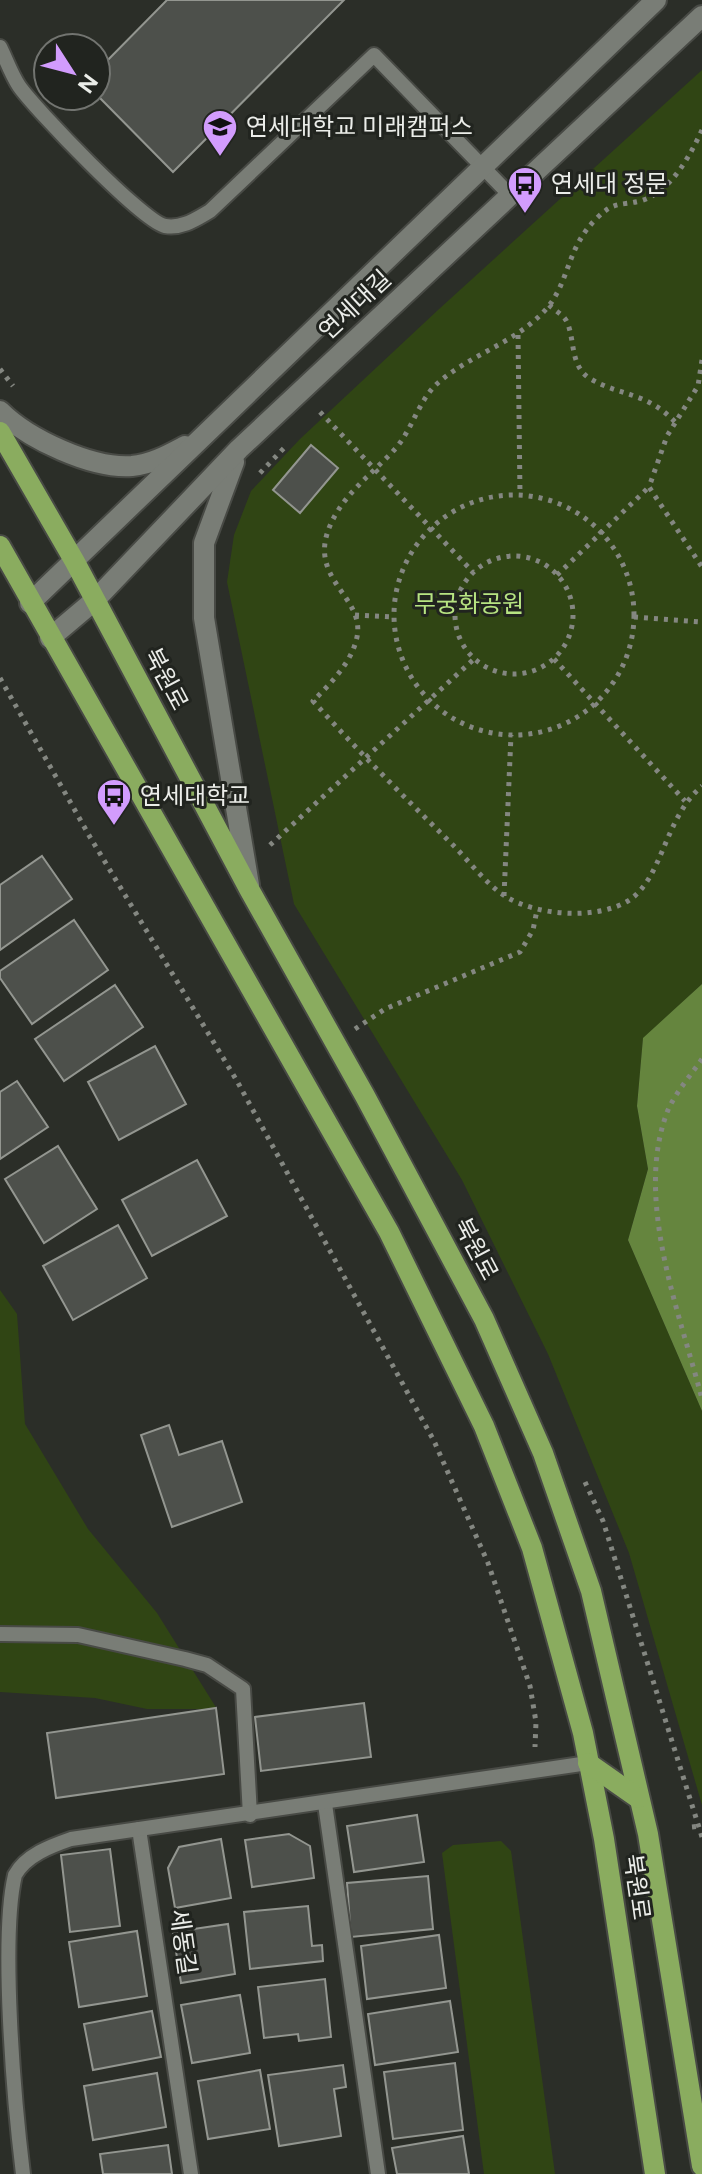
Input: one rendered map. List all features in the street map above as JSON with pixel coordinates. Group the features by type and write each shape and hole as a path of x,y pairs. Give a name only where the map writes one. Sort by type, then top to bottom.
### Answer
{"main road":[{"name":"북원로","path":"0,432 75,562 484,1319 543,1453 591,1591 648,1834 702,2166"},
{"name":"북원로","path":"0,546 389,1232 484,1426 532,1548 559,1637 588,1763 604,1839 655,2174"},
{"path":"588,1763 638,1798"}],"street":[{"name":"연세대길","path":"30,603 656,0"},
{"name":"연세대길","path":"50,638 95,600 239,449 702,16"},
{"path":"0,411 38,439 63,451 130,466 156,461 206,435"},
{"path":"239,449 204,543 204,618 249,889"}],"lane":[{"path":"0,47 18,84 39,109 142,213 164,226 188,224 210,211 374,55 510,195"},
{"path":"0,1634 78,1635 185,1659 207,1665 243,1689 250,1815"},
{"path":"23,2174 0,1978 2,1932 15,1874 30,1858 50,1846 71,1839 588,1763"},
{"path":"325,1804 378,2174"},
{"name":"세동길","path":"139,1829 191,2174"}],"path":[{"path":"702,130 688,159 658,191 640,201 617,202 579,235 549,305 518,335 467,360 435,384 397,447 374,467 340,506 326,532 324,557 332,581 355,615 357,635 346,663 313,701 366,759 504,896 537,910 607,910 630,900 651,878 661,847 685,801 702,786"},
{"path":"549,305 567,320 577,363 588,377 636,394 662,408 676,423"},
{"path":"518,335 520,495"},
{"path":"557,575 649,487 667,436 698,386 702,360"},
{"path":"0,369 15,387"},
{"path":"311,421 331,401"},
{"path":"320,412 473,572"},
{"path":"256,477 292,440"},
{"path":"649,487 702,567"},
{"path":"507,494 520,495 548,498 585,516 602,532 614,546 631,584 634,617 624,665 595,705 570,723 534,735 495,735 458,723 429,701 405,669 394,632 395,593 408,556 430,527 466,503 507,494"},
{"path":"514,555 533,558 557,575 572,600 574,620 568,639 554,659 523,674 503,674 474,659 459,639 454,620 456,601 473,572 494,558 514,555"},
{"path":"355,615 394,617"},
{"path":"634,617 702,622"},
{"path":"270,845 474,659"},
{"path":"554,659 685,801"},
{"path":"0,678 90,837 237,1081 434,1441 488,1563 530,1686 536,1732 526,1770"},
{"path":"504,896 511,735"},
{"path":"266,831 273,860"},
{"path":"344,1019 351,1031 385,1009 520,952 533,930 537,910"},
{"path":"702,1059 668,1111 657,1168 656,1208 665,1263 702,1399"},
{"path":"579,1468 603,1521 702,1837"},
{"path":"692,1827 701,1827"}],"green space":[{"name":"무궁화공원","path":"702,70 702,984 643,1039 637,1106 648,1169 628,1240 702,1411 702,1805 629,1553 548,1354 462,1180 294,904 227,582 234,535 251,491 300,439 438,310"},
{"path":"0,1290 17,1314 25,1424 88,1529 157,1613 217,1709 147,1709 95,1698 0,1692"},
{"path":"501,1841 511,1851 555,2174 484,2174 442,1853 453,1845"}],"shaded area":[{"path":"702,984 702,1411 628,1240 648,1169 637,1106 643,1038"}],"building":[{"path":"167,0 344,0 173,172 112,110 112,56"},
{"path":"311,445 338,468 300,513 273,490"},
{"path":"42,856 72,899 0,950 0,885"},
{"path":"74,920 108,970 32,1024 0,978 0,971"},
{"path":"115,985 143,1027 64,1081 35,1039"},
{"path":"155,1046 186,1104 119,1140 88,1082"},
{"path":"17,1081 48,1127 0,1159 0,1092"},
{"path":"58,1146 97,1209 44,1243 5,1179"},
{"path":"197,1160 227,1216 152,1256 122,1200"},
{"path":"118,1225 147,1278 73,1320 43,1266"},
{"path":"169,1425 179,1455 222,1441 242,1502 172,1527 141,1435"},
{"path":"364,1703 371,1757 261,1771 255,1717"},
{"path":"216,1708 224,1774 56,1798 47,1733"},
{"path":"417,1815 424,1862 354,1872 347,1826"},
{"path":"289,1834 310,1846 314,1878 252,1887 245,1840"},
{"path":"221,1839 231,1898 175,1908 168,1868 179,1847"},
{"path":"110,1849 120,1926 70,1932 61,1855"},
{"path":"428,1876 433,1929 351,1937 347,1883"},
{"path":"308,1906 312,1946 322,1945 323,1961 250,1969 244,1912"},
{"path":"228,1924 235,1974 181,1983 173,1932"},
{"path":"137,1931 147,1996 79,2007 69,1942"},
{"path":"439,1935 446,1988 367,1999 361,1946"},
{"path":"325,1979 331,2037 299,2041 298,2034 264,2038 258,1987"},
{"path":"240,1995 250,2053 192,2063 181,2005"},
{"path":"450,2001 458,2052 375,2065 368,2014"},
{"path":"152,2011 161,2057 93,2070 84,2024"},
{"path":"455,2063 463,2130 393,2139 384,2072"},
{"path":"343,2065 346,2087 334,2089 341,2136 279,2146 268,2075"},
{"path":"260,2070 270,2129 208,2139 198,2081"},
{"path":"157,2073 166,2127 93,2140 84,2086"},
{"path":"463,2136 469,2174 397,2174 392,2148"},
{"path":"168,2145 172,2174 103,2174 100,2154"}],"place":[{"name":"연세대학교 미래캠퍼스","path":"220,158"},
{"name":"연세대 정문","path":"525,215"},
{"name":"연세대학교","path":"114,827"}]}
